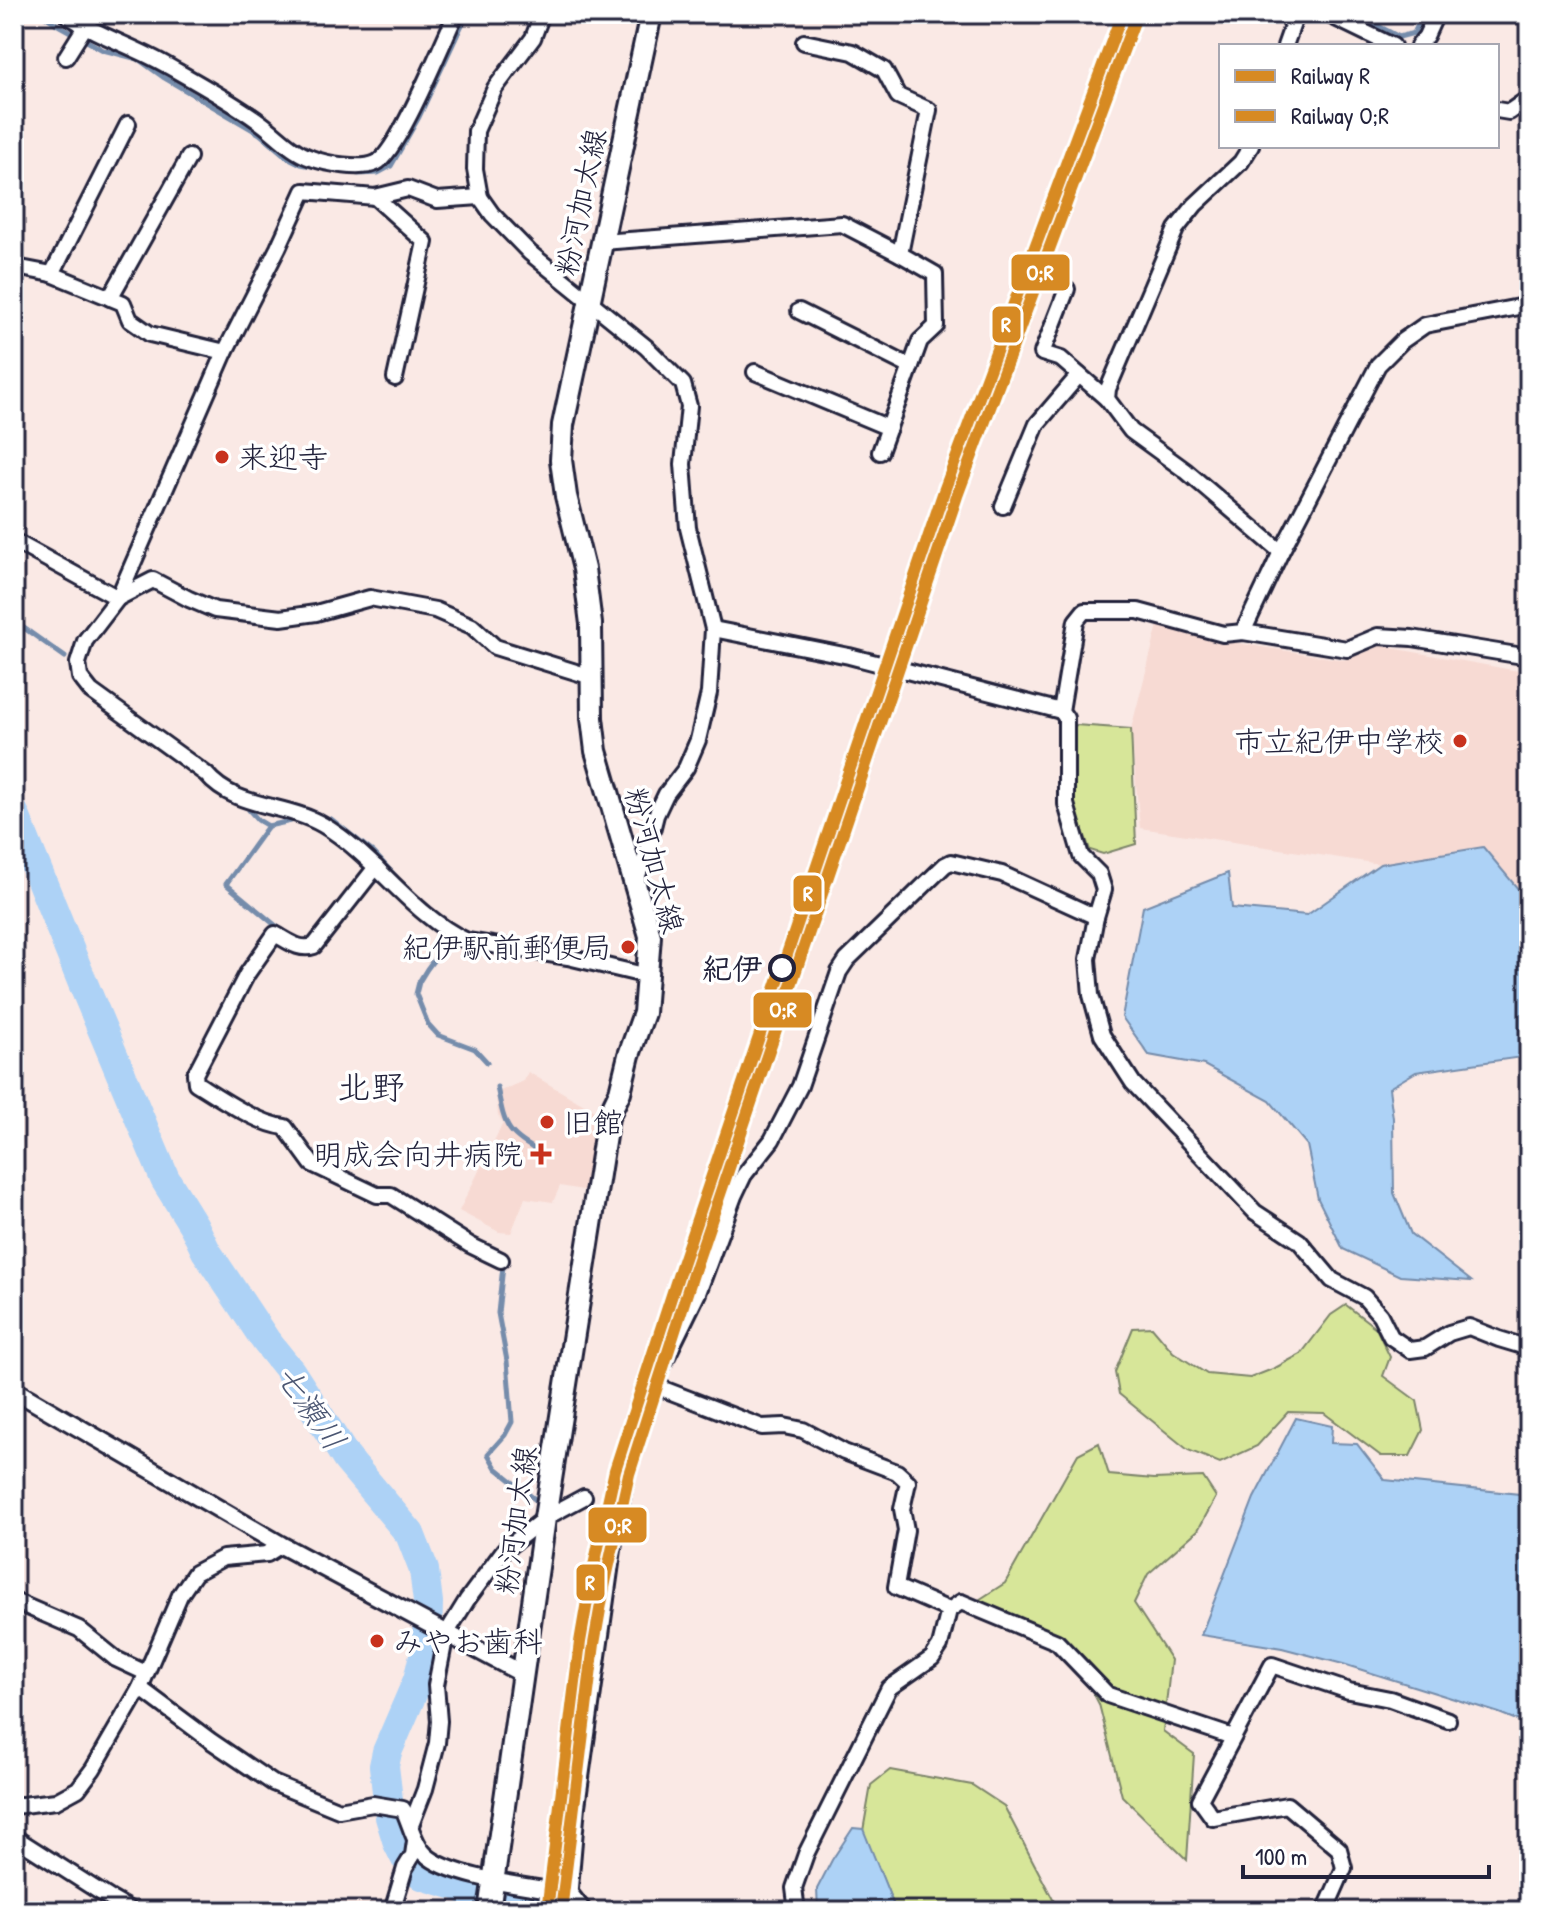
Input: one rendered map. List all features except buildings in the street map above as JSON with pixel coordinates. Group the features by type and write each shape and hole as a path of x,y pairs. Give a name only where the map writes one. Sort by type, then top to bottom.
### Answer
{"main road":[{"name":"粉河加太線","path":"491,1897 545,1518 608,1117 620,1092 644,1013 648,976 650,936 596,751 592,718 591,624 584,569 566,496 561,460 563,425 651,14"}],"street":[{"path":"66,14 168,66 257,120 297,152 312,159 358,167 378,162 390,150 456,14"},
{"path":"542,14 533,38 495,88 476,131 475,169 480,197 530,253 646,347 683,384 689,406 683,464 688,528 713,629 709,693 698,740 686,768 666,794 656,815 635,882"},
{"path":"1286,44 1296,15 1300,14"},
{"path":"1327,14 1389,44"},
{"path":"1420,44 1436,14"},
{"path":"66,57 87,25"},
{"path":"804,42 853,52 884,70 898,96 929,110 900,254"},
{"path":"1499,110 1509,112 1529,98"},
{"path":"52,274 128,124"},
{"path":"1107,399 1108,389 1176,229 1195,205 1241,162 1250,148"},
{"path":"110,298 189,157"},
{"path":"480,197 437,200 408,189 375,197 304,191 225,352 118,598 85,641 78,663 80,677 91,691 206,774 214,784 233,795 305,816 358,849 403,895 452,934 467,941 568,957 648,976"},
{"path":"375,197 425,242 395,378"},
{"path":"602,242 842,224 935,274 936,326 920,341 880,452"},
{"path":"14,264 52,274 123,303 130,320 150,334 225,352"},
{"path":"1067,289 1042,353 1061,359 1107,399 1131,431 1186,471 1281,552"},
{"path":"1243,632 1378,365 1402,341 1425,325 1529,305"},
{"path":"799,311 911,367"},
{"path":"755,372 889,428"},
{"path":"1003,506 1037,424 1079,375"},
{"path":"14,541 118,598"},
{"path":"118,598 153,580 215,610 281,618 316,613 370,598 435,610 472,626 495,647 592,677"},
{"path":"1061,711 1076,621 1084,611 1138,611 1223,634 1243,632 1347,649 1378,636 1412,638 1529,657"},
{"path":"713,629 849,656 1061,711 1066,718 1066,804 1081,856 1099,874 1104,890 1088,959 1091,995 1102,1035 1133,1083 1255,1212 1299,1241 1332,1280 1364,1297 1380,1315 1391,1337 1410,1350 1425,1348 1449,1333 1469,1327 1529,1348"},
{"path":"574,1910 570,1893 577,1806 614,1542 632,1448 653,1385 698,1293 744,1175 772,1140 800,1086 839,972 847,960 951,862 1002,874 1096,917"},
{"path":"376,867 314,946 306,949 298,947 275,934 247,974 195,1074 196,1083 236,1107 275,1126 285,1127 312,1164 377,1195 391,1195 470,1245 501,1260"},
{"path":"653,1385 762,1427 784,1426 803,1430 844,1452 897,1472 908,1482 902,1509 906,1530 896,1587 949,1610"},
{"path":"14,1390 281,1545 523,1674"},
{"path":"392,1911 411,1855 411,1825 425,1789 437,1743 436,1685 443,1632 504,1550 545,1518 584,1497"},
{"path":"14,1806 56,1801 78,1789 140,1688 180,1595 195,1573 223,1558 267,1554 281,1545"},
{"path":"14,1601 79,1629 116,1659 146,1673"},
{"path":"797,1911 794,1888 806,1854 889,1688 932,1658 940,1646 949,1610 961,1602 1057,1642 1108,1695 1233,1737"},
{"path":"1325,1911 1344,1868 1339,1849 1287,1805 1213,1818 1200,1800 1272,1665 1349,1691 1390,1699 1448,1720"},
{"path":"140,1688 273,1783 339,1810 373,1804 403,1809 411,1825"},
{"path":"14,1837 132,1911"},
{"path":"411,1855 425,1855 465,1874 491,1897 570,1893"}],"shaded area":[{"path":"1158,625 1237,643 1344,660 1381,646 1529,673 1529,902 1482,847 1380,864 1140,828 1131,729"},
{"name":"明成会向井病院","path":"528,1072 601,1115 588,1191 560,1186 553,1202 525,1198 511,1233 499,1232 459,1211 503,1123 498,1115 496,1093 523,1081"}],"green space":[{"path":"1075,725 1131,729 1136,844 1103,854 1090,850 1074,805"},
{"path":"1346,1305 1376,1328 1390,1357 1383,1376 1417,1401 1423,1430 1410,1456 1381,1456 1324,1413 1288,1412 1257,1446 1220,1463 1188,1450 1119,1394 1115,1372 1133,1328 1152,1327 1173,1352 1207,1374 1250,1378 1301,1354 1331,1315"},
{"path":"1099,1443 1109,1475 1154,1479 1203,1477 1216,1497 1198,1530 1148,1574 1134,1603 1171,1660 1163,1731 1194,1754 1187,1860 1122,1796 1099,1704 1066,1641 974,1603 1005,1583 1078,1454"},
{"path":"890,1770 972,1785 1004,1806 1059,1911 896,1911 863,1831 871,1785"}],"water":[{"path":"1483,847 1529,902 1529,1056 1416,1072 1389,1088 1393,1118 1394,1193 1411,1234 1471,1281 1400,1276 1343,1249 1318,1199 1307,1145 1270,1101 1204,1065 1149,1055 1122,1017 1143,907 1228,873 1232,908 1307,915 1380,864"},
{"path":"1296,1418 1332,1426 1331,1443 1357,1444 1385,1480 1529,1495 1529,1545 1521,1621 1529,1626 1529,1725 1343,1664 1282,1648 1201,1635 1254,1498"},
{"path":"853,1828 863,1829 896,1911 818,1911 817,1889"}],"waterway":[{"path":"42,14 103,50 138,59 260,134 287,157 301,164 322,168"},
{"path":"348,172 378,173 391,166 419,117 467,14"},
{"path":"1356,14 1399,37 1414,33 1423,14"},
{"path":"14,621 65,657"},
{"path":"249,810 268,826 226,884 281,930"},
{"name":"七瀬川","path":"14,813 165,1179 206,1251 347,1459 410,1534 424,1570 428,1602 427,1644 418,1680 384,1766 390,1817 398,1843 405,1857 422,1875 504,1902 525,1898 555,1906 560,1911"},
{"path":"331,819 374,853 397,878"},
{"path":"268,826 291,821"},
{"path":"447,942 419,982 416,994 428,1024 438,1035 475,1049 487,1062"},
{"path":"497,1087 510,1129 546,1156"},
{"path":"499,1264 503,1266 498,1313 507,1361 512,1422 488,1454 496,1468 537,1501"}],"rail line":[{"name":"R","path":"547,1911 580,1642 615,1470 944,491 1122,14"},
{"name":"O;R","path":"561,1911 594,1644 629,1474 695,1268 957,496 1135,19"}],"place":[{"name":"来迎寺","path":"222,457"},
{"name":"市立紀伊中学校","path":"1460,741"},
{"name":"紀伊駅前郵便局","path":"628,947"},
{"name":"紀伊","path":"782,968"},
{"name":"旧館","path":"547,1122"},
{"name":"明成会向井病院","path":"541,1154"},
{"name":"みやお歯科","path":"377,1641"}],"district":[{"name":"北野","path":"371,1087"}]}
